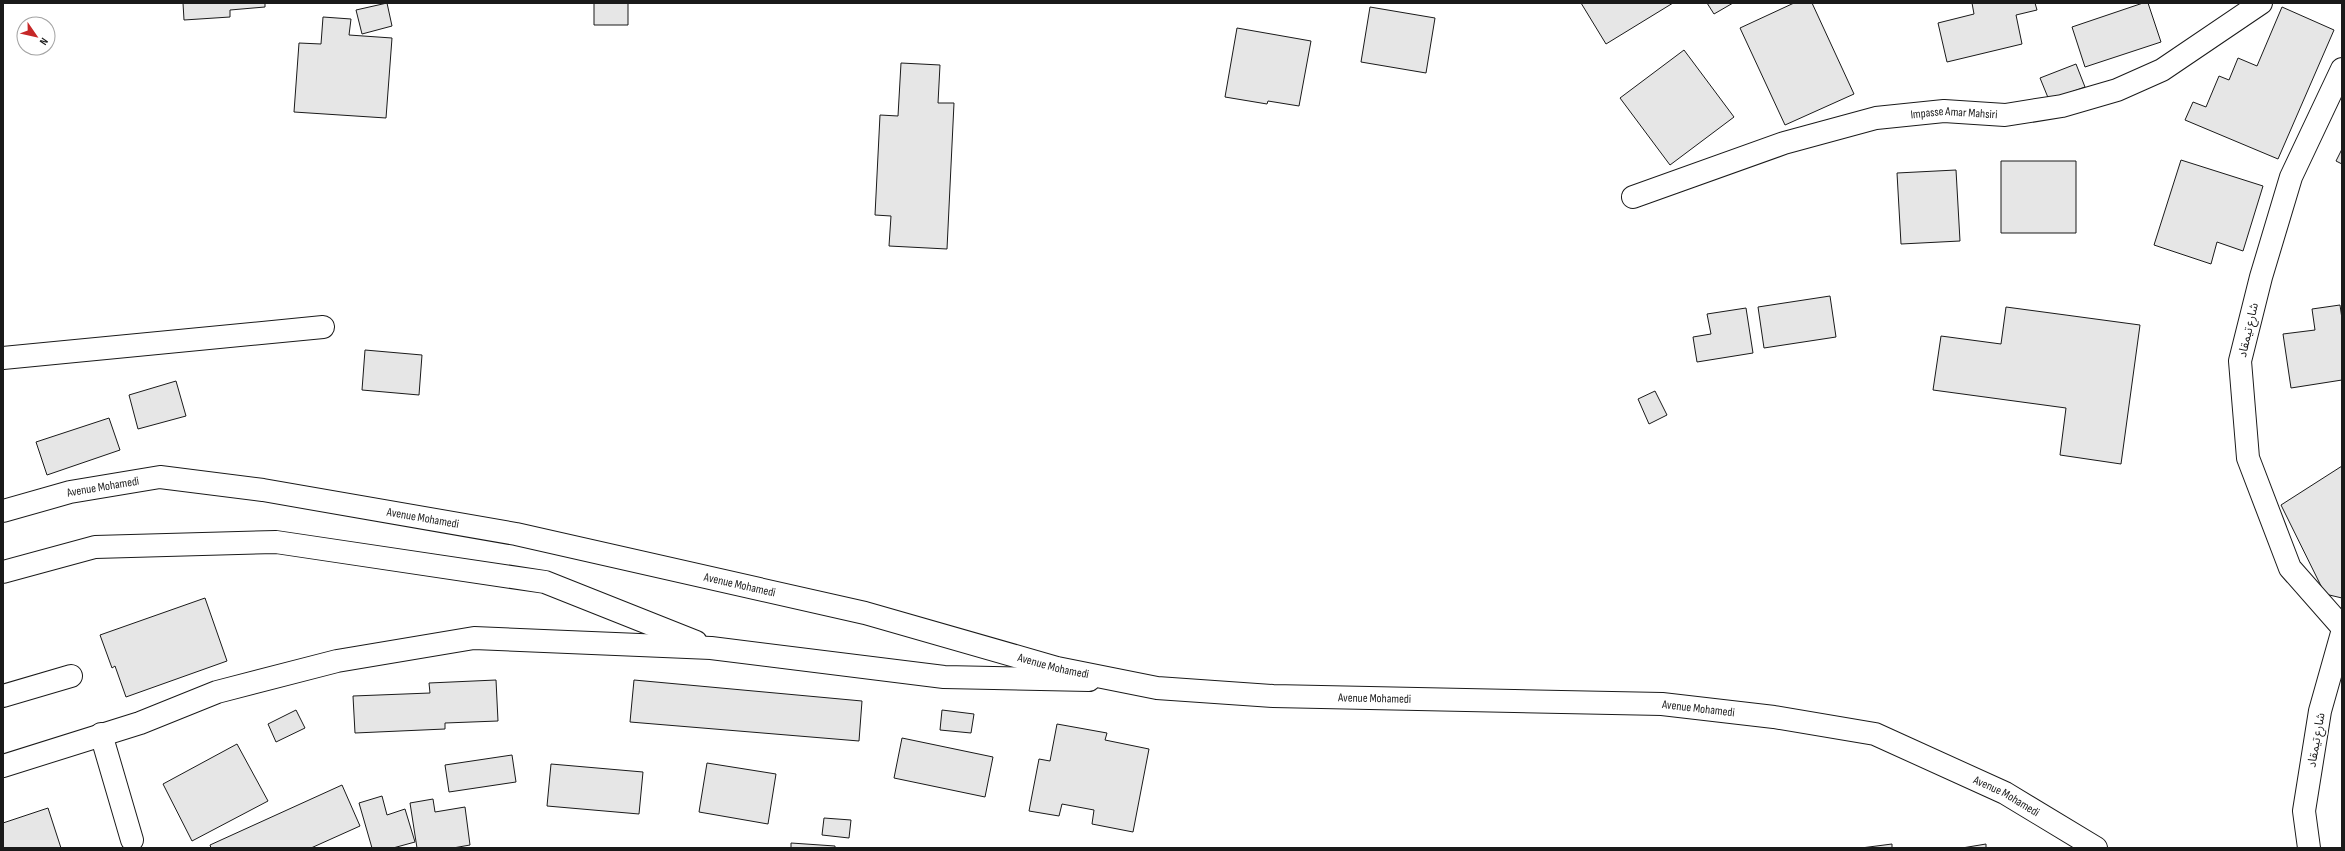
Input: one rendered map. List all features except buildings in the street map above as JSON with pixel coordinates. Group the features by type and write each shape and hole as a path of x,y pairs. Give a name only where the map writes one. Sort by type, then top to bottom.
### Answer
{"street":[{"name":"Impasse Amar Mahsiri","path":"1633,197 1784,143 1876,118 1944,110 2005,115 2062,106 2117,90 2162,70 2261,3"},
{"name":"شارع تيمقاد","path":"2342,69 2291,177 2261,278 2240,361 2248,458 2290,568 2342,627"},
{"path":"3,358 323,327"},
{"name":"Avenue Mohamedi","path":"3,511 70,492 160,477 264,490 516,534 865,613 1057,668 1156,688 1273,696 1662,704 1774,717 1875,734 2004,792 2096,848"},
{"path":"3,572 95,547 276,542 545,582 711,648"},
{"name":"شارع تيمقاد","path":"2309,848 2304,811 2320,711 2342,633"},
{"path":"3,766 140,723 217,692 330,663 474,638 711,648 944,677 1122,681"},
{"path":"3,696 71,676"},
{"path":"101,734 132,840"}]}
